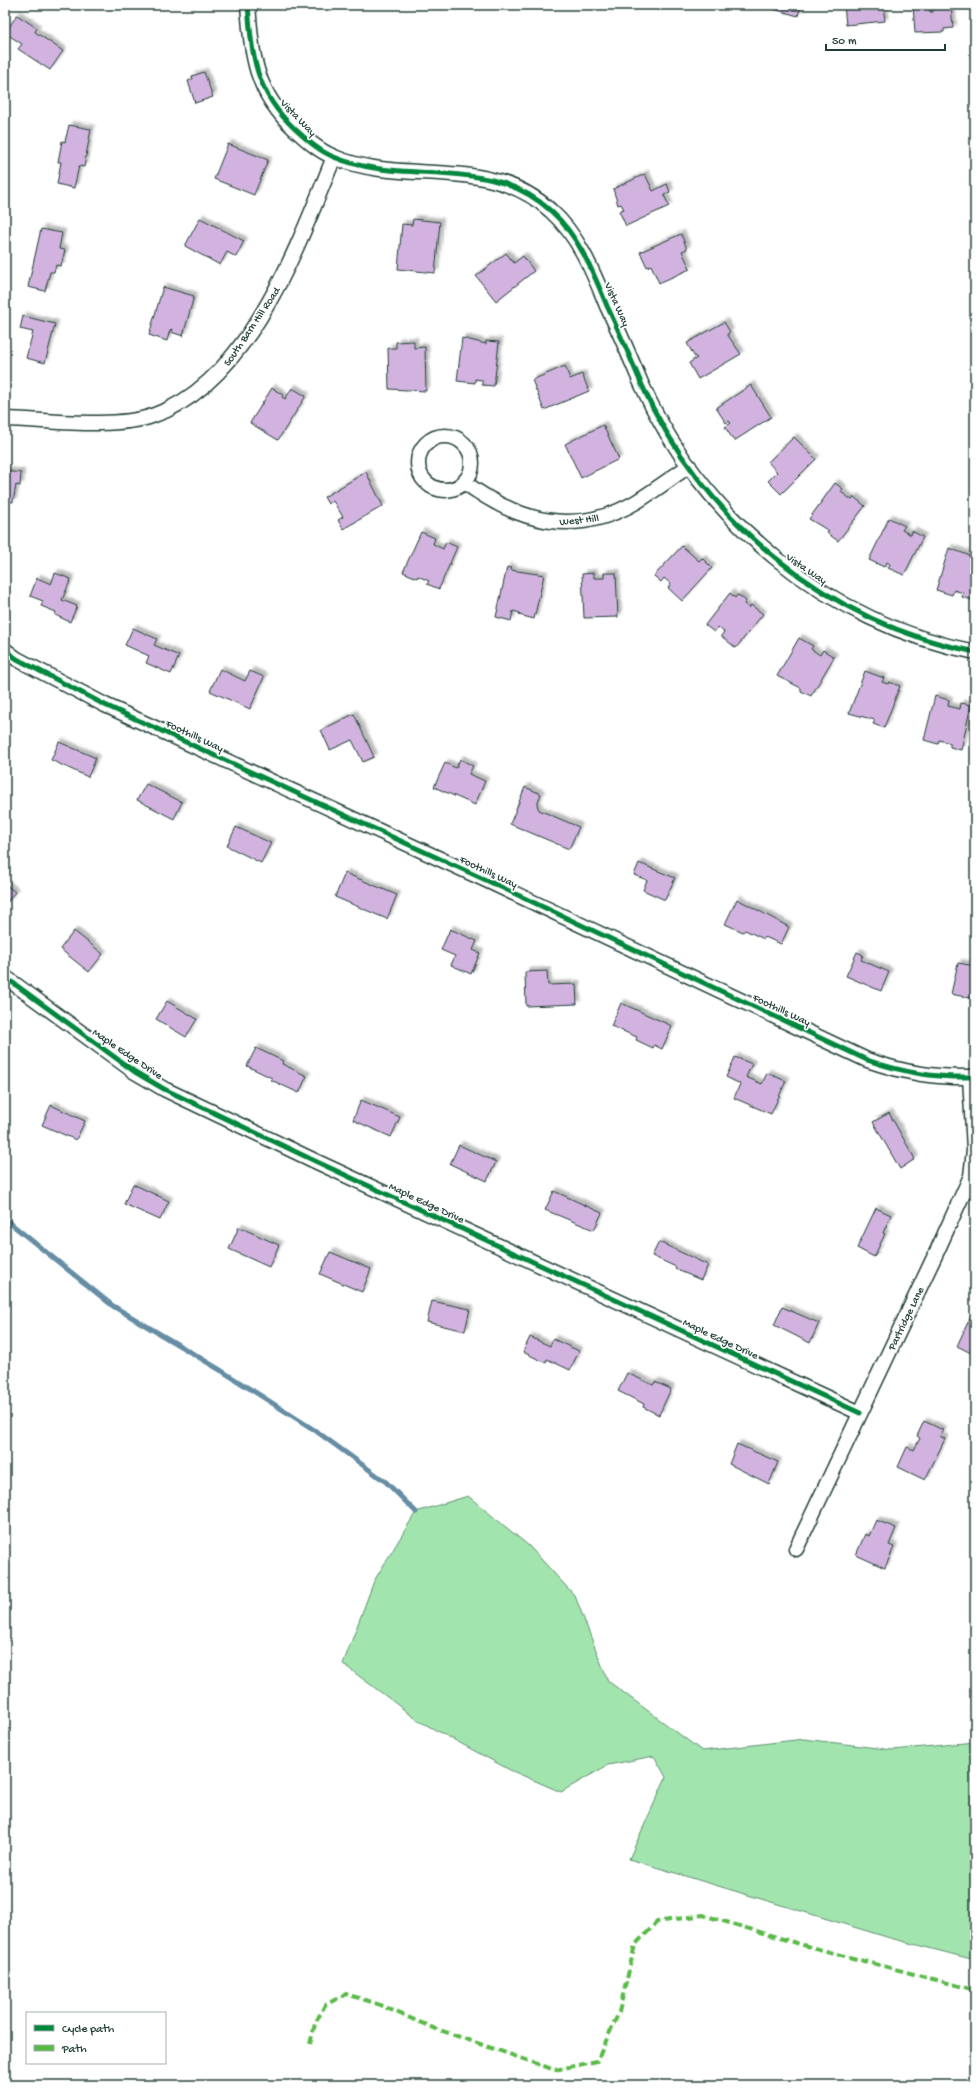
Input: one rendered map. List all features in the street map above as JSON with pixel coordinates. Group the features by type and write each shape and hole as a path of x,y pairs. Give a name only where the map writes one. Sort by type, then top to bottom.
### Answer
{"street":[{"name":"Vista Way","path":"248,5 251,50 259,78 272,104 287,122 311,144 334,157 364,165 472,175 498,181 516,188 544,204 563,221 580,248 653,408 689,466 709,492 740,526 768,553 802,578 852,609 889,626 926,640 975,652"},
{"name":"South Barn Hill Road","path":"5,419 119,422 151,417 178,406 200,391 221,370 270,300 287,270 334,157"},
{"name":"West Hill","path":"464,482 487,499 522,516 540,521 568,522 604,517 636,502 689,466"},
{"name":"Foothills Way","path":"5,650 17,659 105,705 495,885 867,1060 901,1071 935,1077 972,1077"},
{"name":"Maple Edge Drive","path":"5,977 135,1072 164,1089 336,1171 860,1413"},
{"name":"Partridge Lane","path":"796,1548 938,1250 971,1176 974,1150 972,1077"}],"green space":[{"path":"468,1496 529,1546 575,1596 608,1681 702,1751 804,1739 893,1750 975,1742 975,1960 890,1938 629,1859 666,1777 654,1756 608,1765 561,1792 510,1770 419,1721 343,1664 374,1581 416,1512"}],"building":[{"path":"759,5 801,5 798,16"},
{"path":"844,5 883,5 885,21 846,25"},
{"path":"913,5 930,5 930,12 933,12 933,6 951,5 953,28 944,29 944,32 915,33"},
{"path":"17,15 37,28 35,32 63,51 50,70 18,49 22,44 5,33"},
{"path":"204,72 213,97 195,103 188,81 193,79 192,76"},
{"path":"69,125 91,129 84,167 79,166 74,188 57,184 61,162 58,162 62,141 65,142"},
{"path":"228,144 268,160 254,195 214,179"},
{"path":"645,174 653,191 667,184 670,192 664,195 669,206 626,226 619,211 624,209 621,204 618,205 613,189"},
{"path":"200,218 244,241 236,257 227,252 220,265 185,246"},
{"path":"413,219 440,222 435,273 398,269 402,224 412,225"},
{"path":"41,229 62,233 59,249 65,250 61,266 56,265 54,272 50,272 45,291 28,287"},
{"path":"681,234 687,249 682,251 690,269 659,283 651,265 647,267 640,252"},
{"path":"506,253 514,263 523,256 534,271 496,301 476,276"},
{"path":"163,287 194,296 183,336 171,332 172,329 170,330 167,341 149,335"},
{"path":"23,316 55,324 45,363 26,358 33,332 20,329"},
{"path":"724,322 730,332 727,334 741,354 698,379 689,363 697,358 694,356 687,343"},
{"path":"462,338 486,344 486,341 499,342 494,386 482,385 482,380 475,379 475,383 457,381"},
{"path":"414,341 414,348 425,347 426,391 389,389 388,348 396,348 396,342"},
{"path":"565,366 570,379 582,374 589,391 544,410 532,380"},
{"path":"751,385 771,417 734,441 725,427 731,423 729,421 726,423 716,408"},
{"path":"272,388 283,395 282,397 285,399 292,388 306,396 278,440 250,423"},
{"path":"603,425 619,459 581,478 565,444"},
{"path":"794,437 816,459 781,494 768,481 777,472 768,462"},
{"path":"5,471 21,473 20,486 16,485 13,502 6,501 5,507"},
{"path":"366,472 383,506 343,529 338,520 343,517 333,501 328,504 324,497"},
{"path":"835,483 843,489 841,492 852,500 854,497 865,506 838,541 827,533 829,531 809,519"},
{"path":"889,518 905,526 902,530 911,535 912,531 923,537 904,575 888,568 890,564 887,562 884,567 869,560"},
{"path":"421,532 435,538 433,544 443,549 446,542 457,547 439,589 427,584 429,581 403,572"},
{"path":"682,546 699,561 702,558 712,568 682,601 668,588 671,584 664,578 661,582 654,576"},
{"path":"949,548 973,557 975,554 975,589 972,600 962,597 963,593 954,590 952,595 936,590"},
{"path":"507,567 512,568 511,570 544,575 534,619 519,615 520,613 513,611 511,621 496,617"},
{"path":"55,573 71,579 62,600 77,606 70,622 55,615 56,612 41,606 43,601 30,596 37,578 51,584"},
{"path":"594,573 594,578 604,578 604,573 616,573 618,617 584,618 582,574"},
{"path":"730,593 735,598 737,595 740,596 746,601 744,604 749,608 751,605 763,614 736,648 721,636 724,632 718,627 714,632 705,625"},
{"path":"133,628 157,639 154,645 179,656 171,674 146,663 149,656 125,645"},
{"path":"799,638 813,646 811,649 820,655 823,650 834,657 811,696 801,691 801,688 777,676"},
{"path":"220,669 245,681 250,671 264,677 250,709 210,691"},
{"path":"865,671 884,678 882,682 888,684 889,682 900,686 884,728 873,724 875,720 849,713"},
{"path":"935,696 949,700 948,706 960,709 961,703 971,705 961,750 950,747 950,743 939,740 938,744 924,740"},
{"path":"354,714 374,757 363,762 352,740 330,750 321,730"},
{"path":"59,742 96,758 88,777 51,760"},
{"path":"460,759 473,766 469,774 485,781 475,805 434,787 445,763 456,768"},
{"path":"146,784 182,802 174,819 137,800"},
{"path":"525,787 541,794 537,805 539,810 579,827 569,849 510,824"},
{"path":"236,827 271,843 261,863 227,846"},
{"path":"639,863 675,878 665,900 643,890 647,880 634,875"},
{"path":"345,873 397,895 387,919 335,897"},
{"path":"5,884 15,892 5,905"},
{"path":"737,899 789,927 781,944 765,937 764,939 745,930 743,932 725,924"},
{"path":"450,929 477,941 473,950 480,953 471,974 451,965 455,956 441,950"},
{"path":"74,931 103,954 89,972 60,949"},
{"path":"857,952 863,955 861,960 889,972 881,991 846,976"},
{"path":"958,963 975,966 975,999 951,994"},
{"path":"547,971 548,985 576,984 577,1004 526,1006 525,972"},
{"path":"167,1001 197,1019 186,1037 156,1019"},
{"path":"621,1003 672,1026 662,1049 654,1045 653,1048 636,1040 637,1037 611,1026"},
{"path":"256,1048 283,1061 282,1064 307,1076 299,1093 271,1080 272,1078 247,1066"},
{"path":"735,1057 752,1064 746,1077 762,1084 767,1073 786,1081 771,1114 734,1098 740,1084 726,1077"},
{"path":"361,1100 400,1117 391,1137 353,1120"},
{"path":"51,1105 85,1121 76,1140 42,1125"},
{"path":"889,1113 915,1159 900,1169 873,1122"},
{"path":"459,1145 496,1162 487,1181 450,1164"},
{"path":"133,1184 169,1201 160,1220 124,1204"},
{"path":"554,1191 602,1213 594,1230 545,1210"},
{"path":"876,1208 891,1215 883,1233 885,1234 874,1257 857,1248"},
{"path":"239,1227 279,1245 269,1267 229,1249"},
{"path":"659,1242 708,1265 701,1280 675,1269 676,1267 652,1256"},
{"path":"330,1252 371,1269 362,1292 320,1274"},
{"path":"432,1301 470,1309 465,1331 427,1322"},
{"path":"782,1307 819,1323 810,1343 774,1325"},
{"path":"975,1307 975,1350 973,1354 957,1346"},
{"path":"530,1337 550,1346 553,1339 579,1351 570,1370 547,1359 546,1363 523,1352"},
{"path":"627,1373 653,1385 655,1382 671,1389 659,1415 643,1407 644,1404 618,1391"},
{"path":"924,1421 943,1430 940,1436 945,1439 925,1480 898,1467 907,1447 914,1450 920,1438 917,1436"},
{"path":"737,1444 778,1462 769,1484 729,1464"},
{"path":"876,1520 896,1528 889,1545 894,1547 885,1568 856,1555 865,1534 869,1536"}],"waterway":[{"path":"5,1219 113,1306 222,1371 316,1431 386,1482 416,1512"}],"marked path":[{"path":"310,2044 315,2024 325,2005 346,1994 375,2003 431,2027 555,2070 597,2061 619,2012 635,1945 657,1922 703,1915 803,1945 975,1990"}],"cycle path":[{"path":"248,5 254,57 258,73 264,87 271,101 282,115 318,148 329,155 361,166 389,170 474,176 501,182 527,193 551,211 561,221 570,232 591,268 641,383 667,432 698,478 735,520 776,558 821,590 870,617 921,638 975,652"},
{"path":"5,650 17,659 105,705 488,881 867,1060 920,1074 947,1077 975,1077"},
{"path":"5,977 135,1072 164,1089 315,1161 860,1413"}]}
